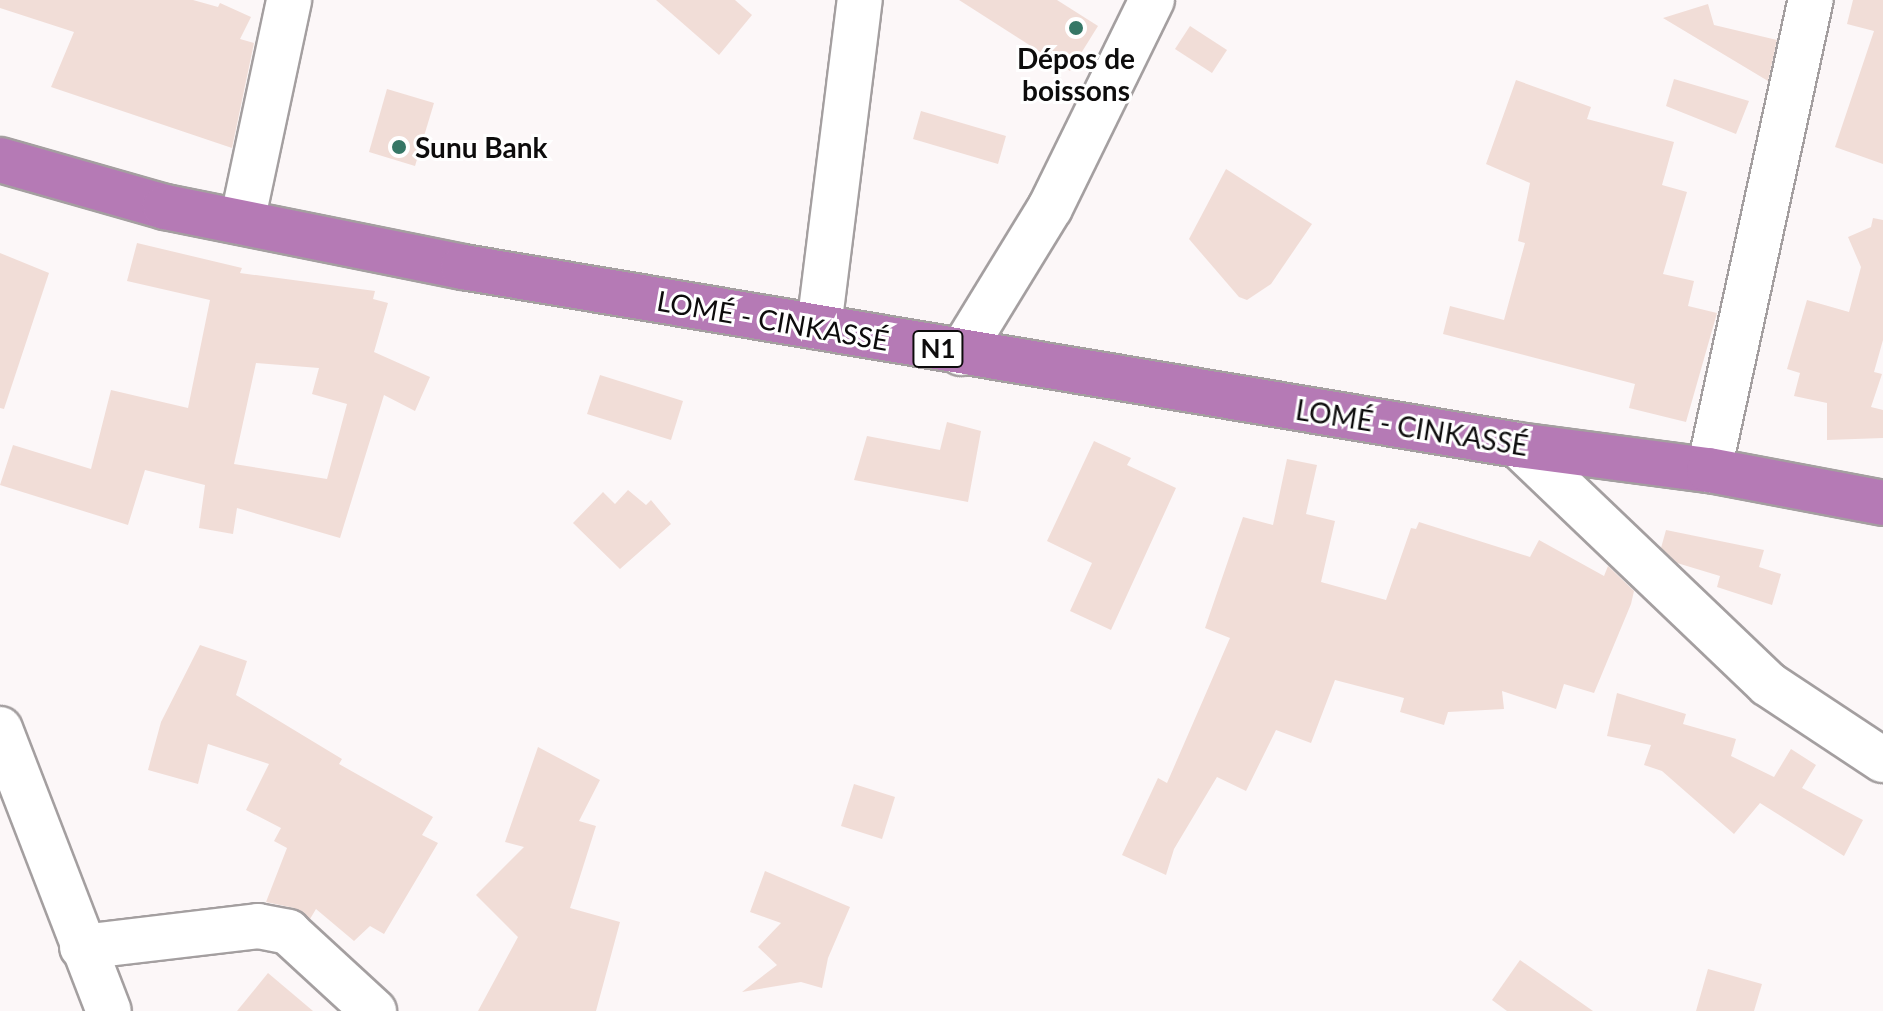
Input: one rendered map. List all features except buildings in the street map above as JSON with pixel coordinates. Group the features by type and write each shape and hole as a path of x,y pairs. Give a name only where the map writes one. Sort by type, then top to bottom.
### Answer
{"highway":[{"name":"LOMÉ - CINKASSÉ","path":"0,160 165,207 463,267 1518,445 1709,470 1883,503"}],"street":[{"path":"242,222 289,0"},
{"path":"819,327 860,0"},
{"path":"961,353 1050,208 1152,0"},
{"path":"1709,470 1811,0"},
{"path":"1518,445 1768,684 1883,760"},
{"path":"0,729 109,1011"},
{"path":"82,947 258,926 288,932 374,1011"}],"place":[{"name":"Dépos de boissons","path":"1076,28"},
{"name":"Sunu Bank","path":"399,147"}]}
